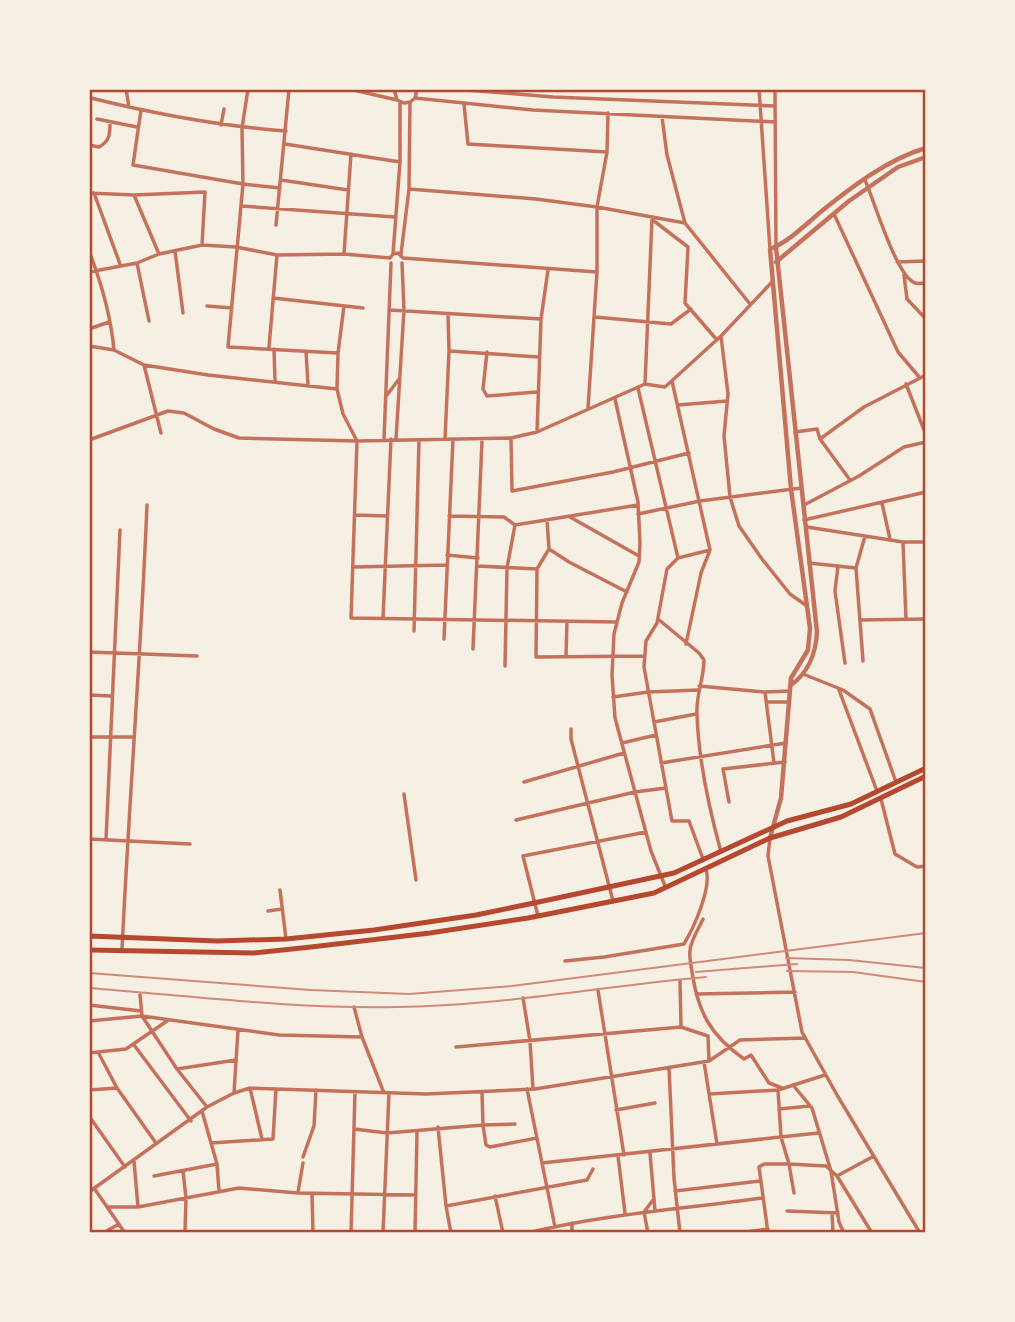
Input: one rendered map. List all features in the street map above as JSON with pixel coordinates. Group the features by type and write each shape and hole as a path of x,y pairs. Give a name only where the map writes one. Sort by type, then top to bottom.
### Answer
{"main road":[{"path":"89,936 217,941 286,939 427,922 610,888 662,877 796,818 851,804 926,768"},
{"path":"89,950 253,953 430,933 539,917 654,893 770,838 841,817 926,776"},
{"path":"310,936 311,947"}],"street":[{"path":"125,89 129,107"},
{"path":"248,89 242,128 243,184 228,347 338,353"},
{"path":"276,225 289,89"},
{"path":"349,89 410,102 415,98 417,89"},
{"path":"384,439 391,258 400,162 399,101 394,89"},
{"path":"454,89 553,97 775,106"},
{"path":"613,697 698,688 765,692 790,688 803,674 815,651 817,632 774,263 759,89"},
{"path":"773,248 775,89"},
{"path":"91,98 221,125 286,131"},
{"path":"415,98 464,104 775,122"},
{"path":"383,618 386,516 404,310 402,258 409,189 410,102"},
{"path":"464,104 468,144 607,152"},
{"path":"221,125 224,109"},
{"path":"141,110 133,165 280,188"},
{"path":"588,408 595,317 597,207 607,152 608,113"},
{"path":"662,117 667,155 685,223 750,304"},
{"path":"97,119 137,127"},
{"path":"89,145 99,147 106,143 110,136 110,122"},
{"path":"285,144 400,162"},
{"path":"773,248 865,180 899,158 926,148"},
{"path":"344,254 351,154"},
{"path":"920,1233 802,1032 768,856 772,828 781,798 790,688 793,674 808,650 810,628 791,489 772,282 774,263 898,167 926,157"},
{"path":"281,180 348,190"},
{"path":"865,180 904,275 907,299 926,319"},
{"path":"409,189 597,207 685,223"},
{"path":"120,264 92,193 134,195 205,192 202,244"},
{"path":"134,195 159,254"},
{"path":"241,206 395,217"},
{"path":"834,214 898,352 920,378"},
{"path":"652,219 688,247 685,303 717,340"},
{"path":"645,384 652,219"},
{"path":"89,272 120,264 137,263 159,254 202,244 277,255 344,254 597,272"},
{"path":"89,251 97,270 114,350"},
{"path":"175,251 183,313"},
{"path":"275,382 271,349 277,255"},
{"path":"391,258 396,266 402,258"},
{"path":"897,262 926,261"},
{"path":"137,263 149,321"},
{"path":"537,432 541,319 548,270"},
{"path":"904,275 915,283 926,283"},
{"path":"89,440 168,411 184,413 214,429 239,438 482,441 537,432 645,384 665,387 717,340 772,282"},
{"path":"274,298 363,308"},
{"path":"207,306 232,308"},
{"path":"344,306 337,389 343,414 357,441 351,618 617,622"},
{"path":"595,317 671,324 691,309"},
{"path":"390,310 541,319"},
{"path":"445,439 448,314"},
{"path":"89,329 109,322"},
{"path":"722,335 727,401 724,436 730,497 739,526 792,596 807,606"},
{"path":"89,346 114,350 144,365 337,389"},
{"path":"306,351 308,385"},
{"path":"449,351 539,357"},
{"path":"486,352 483,389 487,396 537,392"},
{"path":"144,365 161,433"},
{"path":"820,439 864,407 926,375"},
{"path":"386,397 400,377"},
{"path":"672,380 710,550 701,573 686,644"},
{"path":"906,384 926,435"},
{"path":"638,388 678,558"},
{"path":"615,399 638,505 639,556 617,622 613,656 615,718 646,832 666,888"},
{"path":"678,405 727,401"},
{"path":"794,432 817,429 820,439 850,480"},
{"path":"511,438 512,491 690,453"},
{"path":"444,639 453,439"},
{"path":"414,631 419,440"},
{"path":"473,649 482,441"},
{"path":"802,506 904,447 926,442"},
{"path":"638,514 700,501 800,488"},
{"path":"804,520 926,493"},
{"path":"882,502 890,539"},
{"path":"122,952 133,737 141,653 147,505"},
{"path":"449,516 504,517 515,525 638,505"},
{"path":"355,515 386,516"},
{"path":"568,516 639,556"},
{"path":"547,520 549,549 537,569 536,657 645,656"},
{"path":"505,666 507,568 515,525"},
{"path":"804,526 903,542 926,542"},
{"path":"106,840 120,530"},
{"path":"863,661 856,568 865,536"},
{"path":"903,542 906,620"},
{"path":"549,549 626,592"},
{"path":"704,860 689,821 672,821 644,667 646,641 658,619 667,569 678,558 710,550"},
{"path":"447,555 478,558"},
{"path":"808,563 856,568"},
{"path":"353,566 447,565"},
{"path":"478,566 537,569"},
{"path":"838,566 835,591 845,663"},
{"path":"658,619 704,660 698,688 697,713 702,756 721,852"},
{"path":"860,620 926,619"},
{"path":"566,621 566,657"},
{"path":"89,652 197,656"},
{"path":"803,674 839,690 870,709 896,782"},
{"path":"839,690 877,791"},
{"path":"765,692 774,763"},
{"path":"89,695 111,696"},
{"path":"766,702 789,702"},
{"path":"654,722 697,713"},
{"path":"571,729 571,740 613,901"},
{"path":"622,743 656,735"},
{"path":"89,737 133,737"},
{"path":"661,763 786,743"},
{"path":"524,782 624,753"},
{"path":"729,802 723,769 785,762"},
{"path":"516,820 635,792 666,788"},
{"path":"404,794 416,880"},
{"path":"881,799 895,854 918,867 926,866"},
{"path":"539,917 523,856 646,832"},
{"path":"89,839 190,844"},
{"path":"565,961 684,944 706,892 709,878 706,869"},
{"path":"280,890 286,939"},
{"path":"268,911 282,909"},
{"path":"703,919 690,951 696,994 702,1012 710,1029 729,1048 744,1059 751,1055 769,1083 780,1089"},
{"path":"681,981 681,1027"},
{"path":"598,990 624,1155"},
{"path":"696,994 794,992"},
{"path":"140,995 141,1014 177,1069 207,1107"},
{"path":"523,998 530,1041 530,1089 555,1227"},
{"path":"89,1005 169,1020 279,1035 362,1037"},
{"path":"354,1007 362,1037 387,1093 383,1233"},
{"path":"89,1021 141,1014"},
{"path":"89,1053 126,1049 169,1020"},
{"path":"456,1047 681,1027 708,1036 706,1061 717,1144"},
{"path":"234,1093 238,1030"},
{"path":"89,1192 207,1107 250,1088 425,1094 530,1089 706,1061 740,1040 805,1038"},
{"path":"134,1045 191,1121"},
{"path":"98,1052 117,1087 157,1144"},
{"path":"177,1069 236,1060"},
{"path":"669,1068 680,1233"},
{"path":"709,1094 780,1089 825,1074"},
{"path":"793,1085 810,1106 831,1171 844,1233"},
{"path":"89,1090 117,1087"},
{"path":"250,1088 262,1139"},
{"path":"211,1143 273,1139 276,1089"},
{"path":"780,1089 781,1137 794,1193"},
{"path":"303,1157 314,1125 316,1090"},
{"path":"482,1091 485,1142 490,1147 537,1138"},
{"path":"351,1233 355,1092"},
{"path":"616,1110 655,1102"},
{"path":"779,1109 810,1106"},
{"path":"202,1111 217,1164 219,1192"},
{"path":"89,1116 125,1167"},
{"path":"354,1129 387,1133 417,1132 438,1127 515,1124"},
{"path":"438,1127 451,1233"},
{"path":"415,1233 417,1132"},
{"path":"542,1163 818,1133"},
{"path":"650,1153 655,1211"},
{"path":"618,1156 625,1214"},
{"path":"837,1176 874,1156"},
{"path":"134,1161 138,1207"},
{"path":"298,1193 303,1163"},
{"path":"154,1176 217,1164"},
{"path":"738,1233 768,1231 759,1169 761,1166 789,1164 826,1166 837,1176 872,1233"},
{"path":"446,1206 587,1180 593,1169"},
{"path":"183,1171 186,1198 185,1233"},
{"path":"676,1191 760,1181"},
{"path":"94,1188 125,1233"},
{"path":"108,1207 138,1207 239,1188 312,1194 415,1195"},
{"path":"312,1194 313,1233"},
{"path":"495,1196 503,1233"},
{"path":"648,1233 644,1212 654,1198"},
{"path":"528,1233 625,1214 762,1198"},
{"path":"787,1211 838,1213"},
{"path":"832,1213 833,1233"},
{"path":"572,1223 572,1233"},
{"path":"103,1233 119,1224"}],"railway":[{"path":"89,973 311,990 409,994 512,986 926,933"},
{"path":"786,958 849,960 926,968"},
{"path":"696,972 797,964"},
{"path":"787,971 853,972 926,982"},
{"path":"89,988 281,1004 396,1007 474,1003 706,977"}]}
